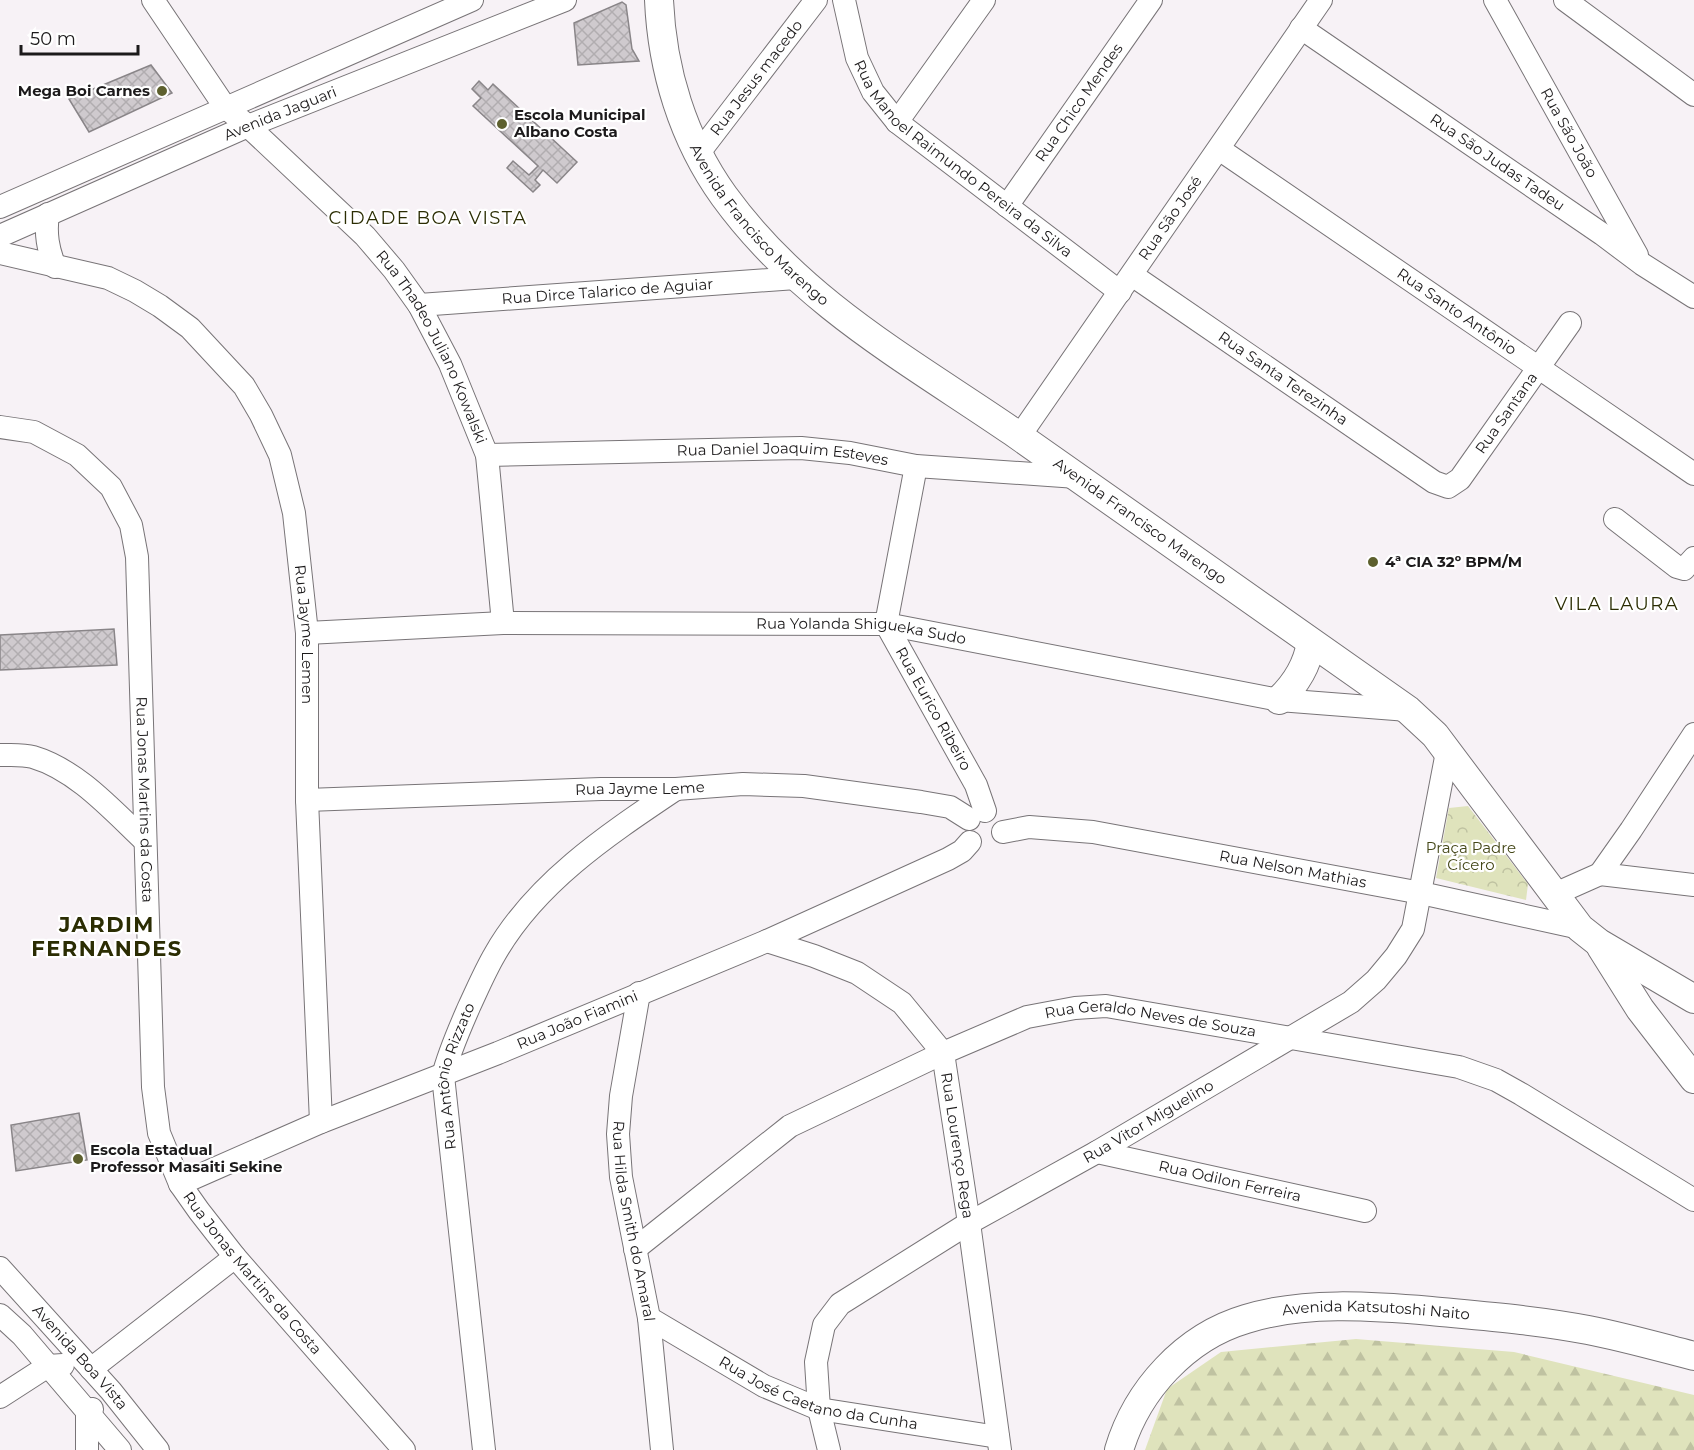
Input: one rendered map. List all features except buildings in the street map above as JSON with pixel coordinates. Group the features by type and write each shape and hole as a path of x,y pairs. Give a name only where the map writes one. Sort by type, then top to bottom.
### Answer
{"main road":[{"name":"Avenida Francisco Marengo","path":"659,0 667,61 681,116 698,154 723,194 747,225 796,278 874,340 1077,477 1408,710 1435,735 1555,894 1589,935 1694,999"},
{"path":"1279,700 1289,691 1303,670 1311,643"},
{"path":"1589,935 1640,1009 1694,1079"},
{"name":"Avenida Katsutoshi Naito","path":"1119,1450 1130,1420 1146,1394 1169,1365 1206,1335 1246,1318 1292,1309 1372,1306 1494,1317 1588,1330 1694,1356"}],"street":[{"name":"Rua Thadeo Juliano Kowalski","path":"153,0 225,107 365,236 394,270 419,305 450,364 487,456 503,623"},
{"name":"Avenida Jaguari","path":"0,207 472,0"},
{"name":"Avenida Jaguari","path":"0,236 248,126 566,0"},
{"name":"Rua Jesus macedo","path":"698,154 816,0"},
{"name":"Rua Manoel Raimundo Pereira da Silva","path":"844,0 858,58 873,92 897,122 1006,206 1126,283"},
{"path":"897,122 984,0"},
{"name":"Rua Chico Mendes","path":"1006,206 1151,0"},
{"name":"Rua São José","path":"1019,437 1320,0"},
{"name":"Rua São João","path":"1495,0 1642,264"},
{"path":"1565,0 1694,95"},
{"name":"Rua São Judas Tadeu","path":"1301,28 1602,234 1642,264 1694,297"},
{"name":"Rua Santo Antônio","path":"1219,149 1694,474"},
{"path":"48,214 47,244 55,267"},
{"name":"Rua Jayme Lemen","path":"0,253 108,278 160,306 190,328 244,386 280,455 294,513 307,633 307,800 321,1122"},
{"name":"Rua Dirce Talarico de Aguiar","path":"419,305 796,278"},
{"name":"Rua Santa Terezinha","path":"1126,283 1434,482"},
{"name":"Rua Santana","path":"1434,482 1448,487 1460,479 1570,323"},
{"name":"Rua Jonas Martins da Costa","path":"0,427 34,432 77,455 111,487 131,525 137,557 153,1087 159,1133 180,1184 199,1211 235,1257 404,1450"},
{"name":"Rua Daniel Joaquim Esteves","path":"487,456 801,448 850,453 916,466 1077,477"},
{"path":"886,624 916,466"},
{"path":"1615,519 1677,567 1684,569 1694,558"},
{"name":"Rua Yolanda Shigueka Sudo","path":"307,633 503,623 886,624 1279,700 1408,710"},
{"name":"Rua Eurico Ribeiro","path":"886,624 976,785 977,815"},
{"path":"1600,874 1694,735"},
{"name":"Rua Vitor Miguelino","path":"829,1450 819,1409 816,1362 824,1325 840,1304 969,1223 1096,1152 1351,1002 1376,980 1396,956 1413,929 1447,752"},
{"path":"0,755 32,757 58,768 94,793 145,841"},
{"name":"Rua Jayme Leme","path":"307,800 601,789 676,789 743,784 804,786 950,807 977,815"},
{"name":"Rua Antônio Rizzato","path":"484,1450 443,1076 458,1032 495,953 522,916 568,868 614,831 676,789"},
{"path":"977,815 996,815 1001,820 1003,832 1002,838 993,847 980,848 970,842 965,831 977,815"},
{"name":"Rua Nelson Mathias","path":"1003,832 1029,827 1093,832 1421,892 1589,935"},
{"name":"Rua João Fiamini","path":"180,1184 321,1122 443,1076 767,941 948,860 962,851 970,842"},
{"path":"1555,894 1600,874 1694,885"},
{"name":"Rua Lourenço Rega","path":"767,941 857,973 902,1003 943,1053 999,1444"},
{"name":"Rua Hilda Smith do Amaral","path":"639,993 621,1096 618,1134 621,1176 649,1318 662,1450"},
{"name":"Rua Geraldo Neves de Souza","path":"635,1249 790,1126 943,1053 1027,1017 1075,1008 1106,1006 1459,1067 1496,1080 1694,1200"},
{"path":"458,1032 484,1048 498,1053"},
{"name":"Rua Odilon Ferreira","path":"1096,1152 1365,1211"},
{"path":"97,1376 235,1257"},
{"name":"Avenida Boa Vista","path":"0,1268 97,1376 158,1450"},
{"name":"Avenida Boa Vista","path":"0,1315 22,1335 120,1450"},
{"name":"Rua José Caetano da Cunha","path":"649,1318 764,1386 819,1409 999,1444"},
{"path":"0,1397 48,1366 60,1365 97,1376"},
{"path":"87,1450 87,1413 97,1405 102,1394 97,1376"}],"green space":[{"name":"Praça Padre Cícero","path":"1468,806 1528,884 1526,900 1436,878 1449,808"},
{"path":"1356,1339 1514,1352 1694,1395 1694,1450 1145,1450 1167,1389 1221,1352"}],"place":[{"name":"Mega Boi Carnes","path":"162,91"},
{"name":"Escola Municipal Albano Costa","path":"502,124"},
{"name":"4ª CIA 32º BPM/M","path":"1373,562"},
{"name":"Escola Estadual Professor Masaiti Sekine","path":"78,1159"}],"district":[{"name":"CIDADE BOA VISTA","path":"428,218"},
{"name":"VILA LAURA","path":"1617,604"},
{"name":"JARDIM FERNANDES","path":"107,937"}]}
